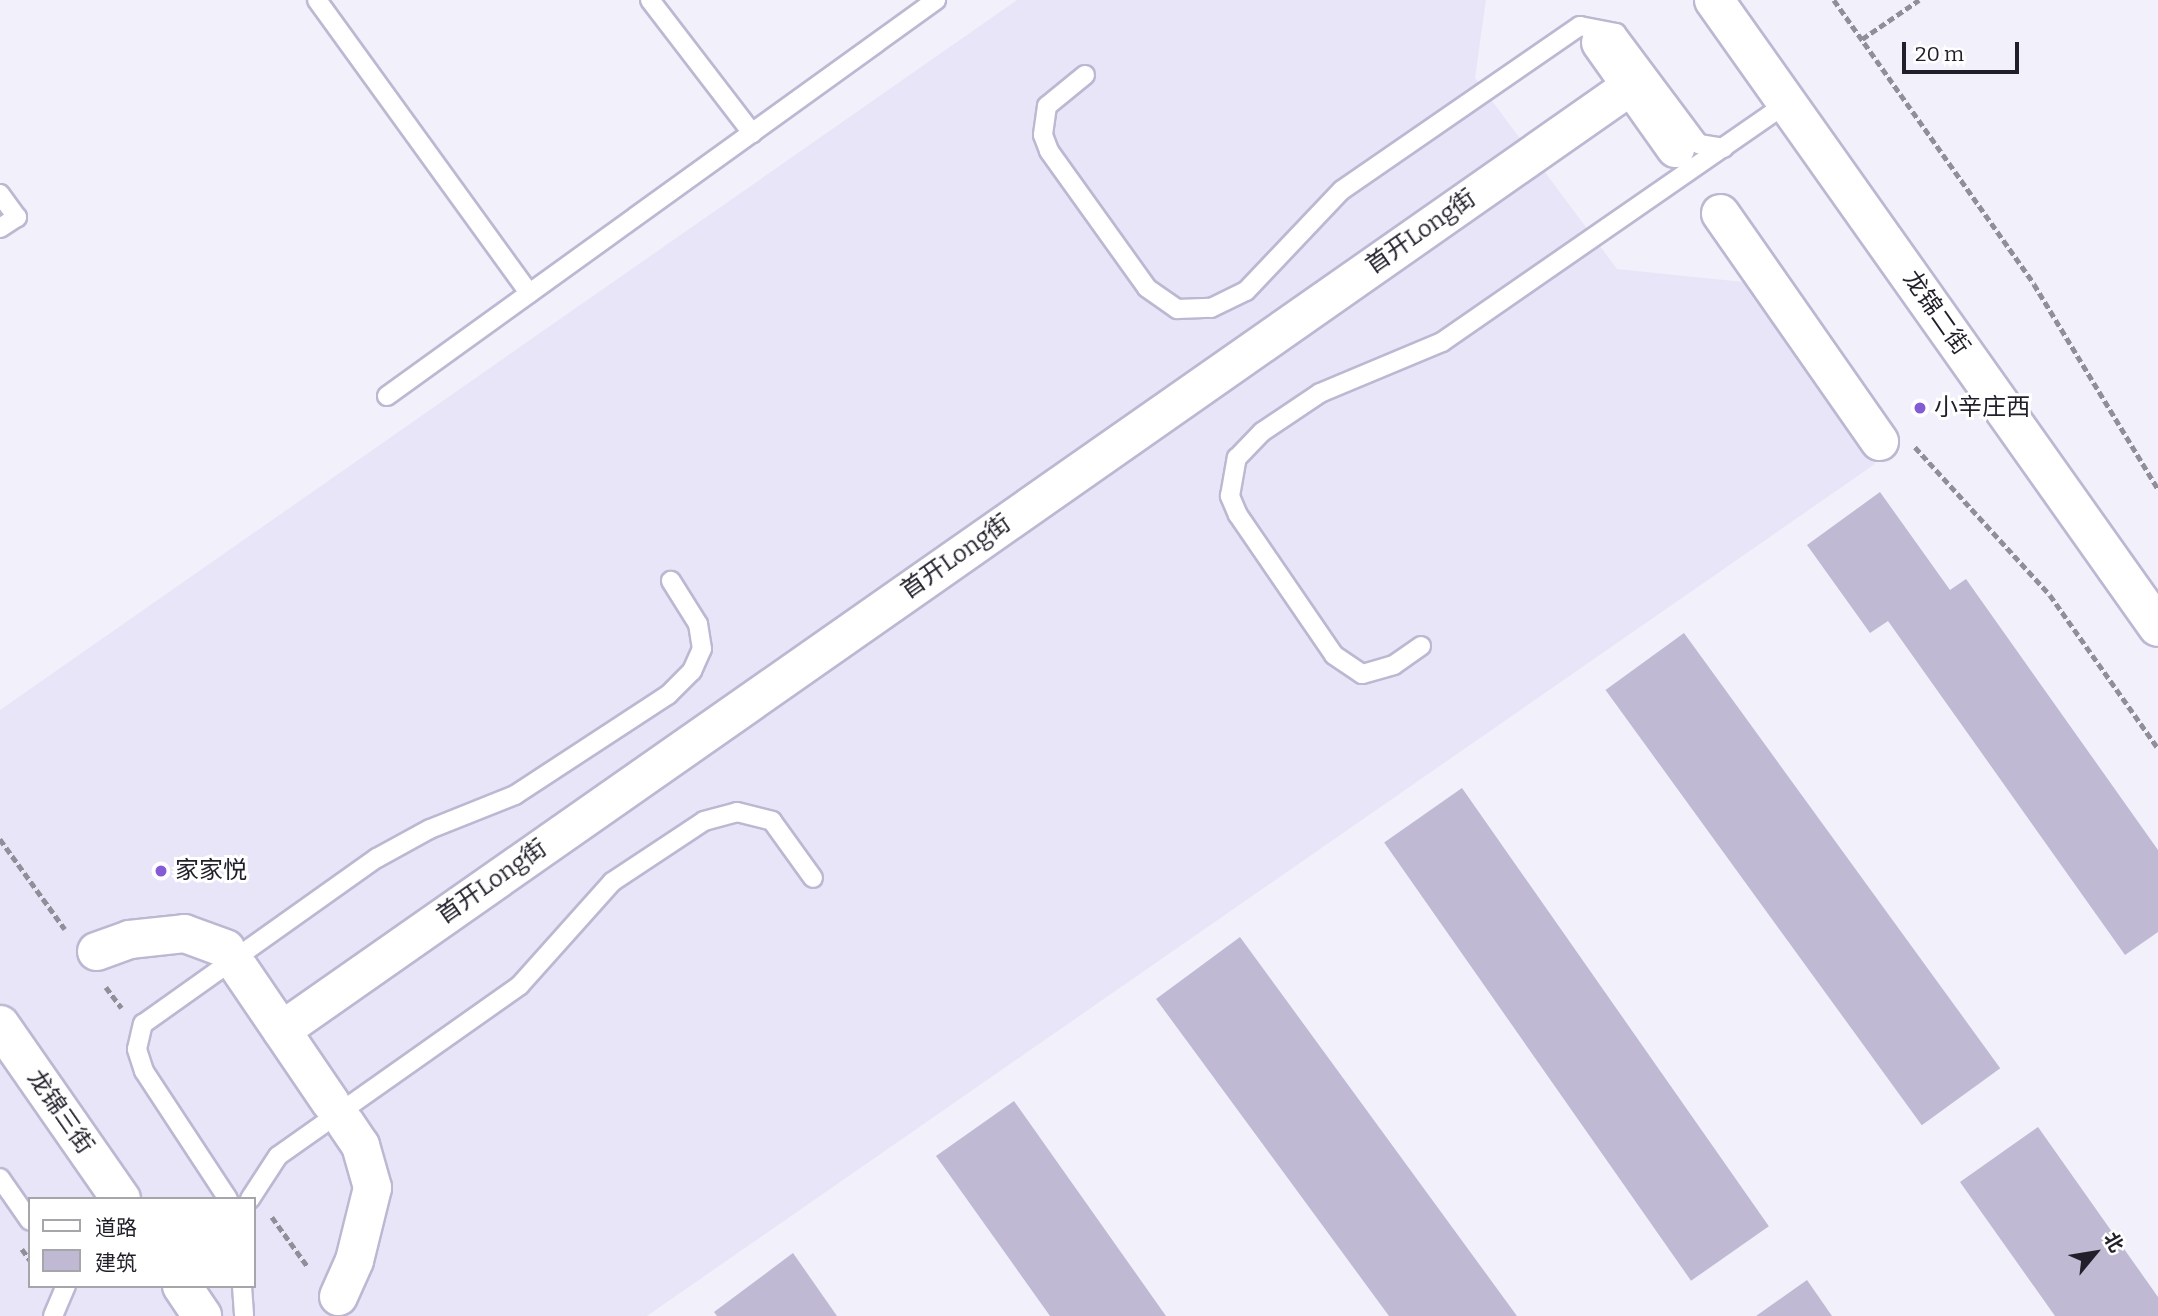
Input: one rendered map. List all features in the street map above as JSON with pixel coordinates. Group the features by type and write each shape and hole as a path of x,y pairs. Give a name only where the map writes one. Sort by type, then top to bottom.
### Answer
{"street":[{"name":"龙锦二街","path":"1731,6 1787,103 2158,627"},
{"path":"1600,41 1675,148"},
{"name":"首开Long街","path":"281,1030 1631,85"},
{"path":"1720,213 1752,248 1879,440"},
{"path":"96,951 129,939 184,933 232,958 360,1145 372,1187 354,1260 338,1296"},
{"name":"龙锦三街","path":"0,1025 120,1197"},
{"path":"183,1288 202,1316"}],"lane":[{"path":"317,0 529,293"},
{"path":"650,0 751,133"},
{"path":"387,396 936,0"},
{"path":"1085,75 1048,106 1043,135 1049,151 1147,288 1177,309 1211,308 1246,291 1342,190 1580,26 1616,33 1699,144 1724,148"},
{"path":"1421,646 1378,672 1362,674 1335,655 1238,515 1230,496 1237,458 1262,432 1320,393 1442,342 1787,103"},
{"path":"0,194 17,217 0,228"},
{"path":"227,1197 145,1071 137,1040 143,1024 377,858 430,828 515,795 681,684 699,661 702,638 671,581"},
{"path":"251,1197 278,1156 520,985 612,882 704,821 737,812 772,821 813,878"},
{"path":"0,1178 28,1218"},
{"path":"53,1316 65,1288"},
{"path":"243,1288 244,1316"}],"path":[{"path":"1834,0 2034,284 2158,489"},
{"path":"1861,39 1919,0"}],"shaded area":[{"path":"1017,0 1486,0 1475,78 1617,269 1744,282 1875,464 647,1316 0,1316 0,710"}],"building":[{"path":"1880,492 1950,590 1966,579 2158,850 2158,932 2125,955 1888,621 1870,633 1807,545"},
{"path":"1684,633 2000,1068 1922,1125 1606,690"},
{"path":"1462,788 1769,1226 1691,1281 1384,842"},
{"path":"1240,937 1517,1316 1389,1316 1156,999"},
{"path":"1014,1101 1166,1316 1050,1316 936,1156"},
{"path":"2038,1127 2158,1297 2158,1316 2055,1316 1960,1182"},
{"path":"793,1253 837,1316 717,1316 714,1312"},
{"path":"1807,1280 1832,1316 1756,1316"}],"place":[{"name":"小辛庄西","path":"1920,408"},
{"name":"家家悦","path":"161,871"}]}
